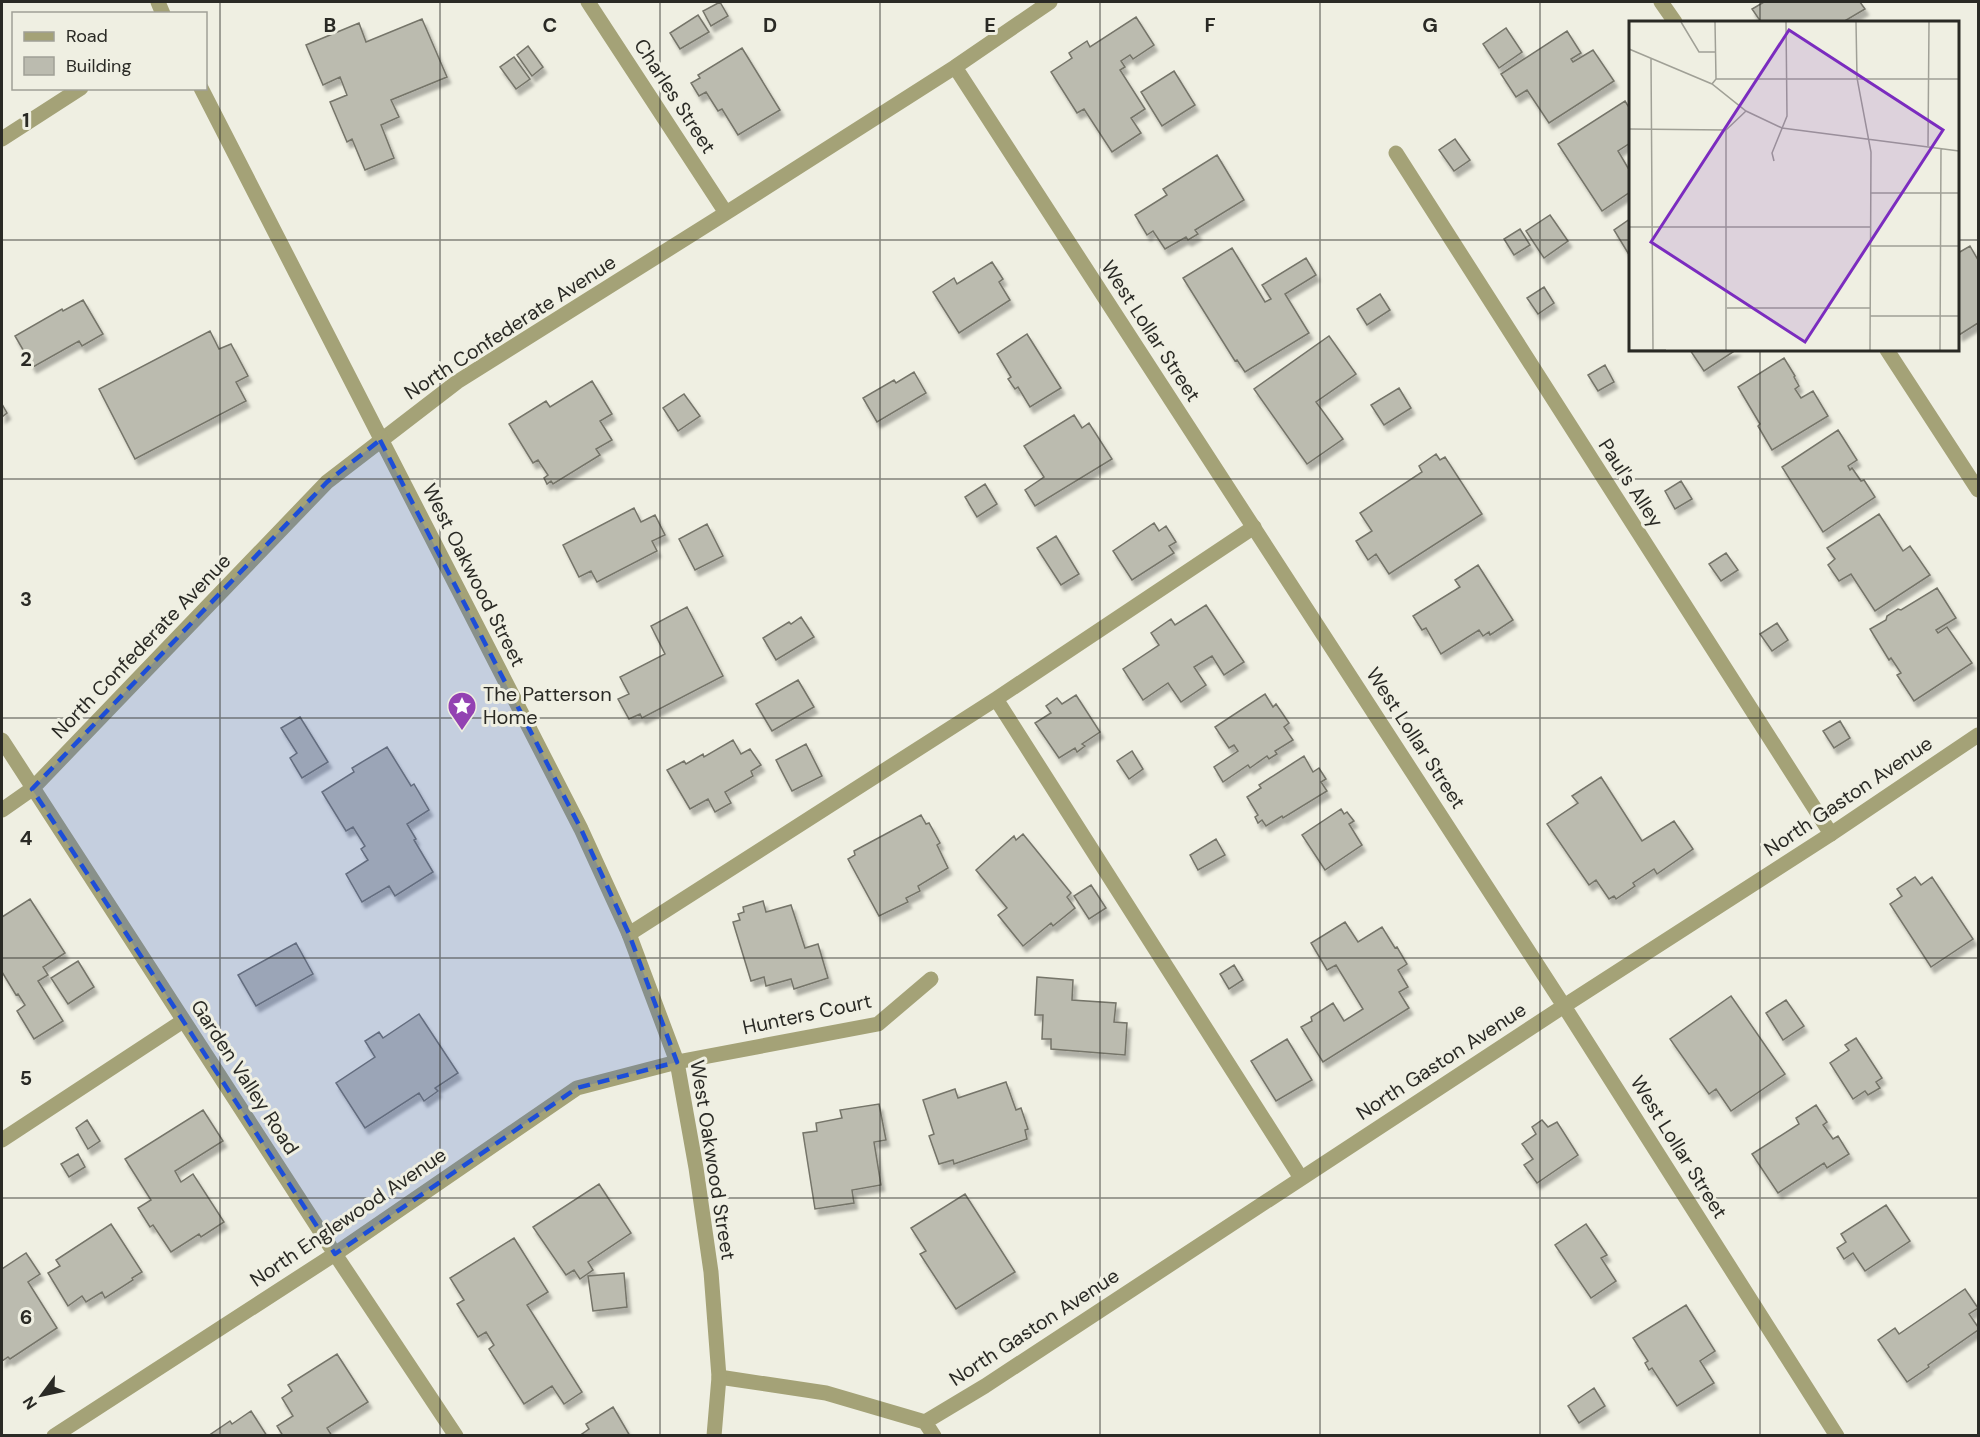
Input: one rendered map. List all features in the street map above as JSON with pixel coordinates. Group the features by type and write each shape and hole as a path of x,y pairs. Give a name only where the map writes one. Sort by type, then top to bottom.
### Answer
{"street":[{"name":"Charles Street","path":"588,2 726,213"},
{"name":"North Confederate Avenue","path":"2,810 32,789 327,482 380,440 457,382 955,67 1050,2"},
{"path":"1661,2 1674,21"},
{"name":"West Lollar Street","path":"955,67 1564,1006 1837,1436"},
{"path":"2,139 78,90"},
{"name":"West Oakwood Street","path":"202,90 581,829 629,933 677,1062 696,1168 711,1272 719,1377 714,1436"},
{"name":"Paul's Alley","path":"1396,153 1831,834"},
{"path":"1888,351 1978,490"},
{"path":"629,933 996,699 1254,527"},
{"path":"996,699 1301,1178"},
{"name":"North Gaston Avenue","path":"925,1422 985,1386 1564,1006 1831,834 1978,735"},
{"name":"Garden Valley Road","path":"2,740 183,1021 456,1436"},
{"name":"Hunters Court","path":"677,1062 878,1024 931,979"},
{"path":"2,1140 183,1021"},
{"name":"North Englewood Avenue","path":"54,1436 335,1254 577,1088 677,1062"},
{"path":"719,1377 826,1393 925,1422 934,1436"}],"highlighted area":[{"path":"380,440 581,829 629,934 677,1062 577,1088 335,1254 32,789 327,482"}],"building":[{"path":"720,2 728,16 711,26 703,11"},
{"path":"1764,2 1860,2 1865,9 1845,21 1760,21 1752,9"},
{"path":"698,15 709,32 680,49 670,33"},
{"path":"1136,17 1154,45 1133,59 1130,55 1121,61 1125,67 1120,70 1145,109 1131,118 1141,133 1112,152 1084,109 1077,113 1051,72 1072,58 1069,53 1087,41 1090,47"},
{"path":"422,19 447,77 391,100 399,117 381,125 394,158 365,170 352,139 347,142 330,102 347,95 340,77 323,85 306,45 359,23 366,42"},
{"path":"1506,28 1522,52 1499,68 1483,44"},
{"path":"1567,31 1581,53 1571,59 1573,62 1593,50 1614,81 1549,123 1527,90 1516,97 1501,74"},
{"path":"528,46 543,67 532,76 517,55"},
{"path":"742,48 780,110 738,135 722,109 718,111 706,92 699,96 691,83 700,78 698,75"},
{"path":"514,57 530,79 516,89 500,67"},
{"path":"1174,71 1195,105 1162,126 1141,92"},
{"path":"1625,101 1629,107 1629,144 1618,151 1629,167 1629,193 1602,211 1558,144"},
{"path":"1455,139 1470,160 1454,171 1439,150"},
{"path":"1217,155 1244,200 1195,230 1198,234 1188,240 1186,237 1165,249 1153,231 1147,235 1135,215 1167,195 1163,189"},
{"path":"1550,215 1568,241 1544,258 1526,231"},
{"path":"1629,220 1628,253 1614,230"},
{"path":"1520,229 1530,245 1514,255 1504,239"},
{"path":"1970,246 1978,260 1978,323 1959,335 1959,252"},
{"path":"1232,248 1265,302 1271,299 1262,285 1306,258 1316,275 1285,294 1309,333 1245,372 1237,360 1235,361 1183,278"},
{"path":"992,262 1003,279 999,282 1010,300 959,333 933,292 954,278 957,284"},
{"path":"1544,287 1554,303 1538,314 1527,298"},
{"path":"1380,294 1390,310 1367,325 1357,309"},
{"path":"83,300 103,334 82,346 79,341 33,367 15,336 62,309 63,311"},
{"path":"210,331 219,349 231,344 248,376 236,382 246,401 135,459 99,389"},
{"path":"1027,334 1061,388 1030,407 1018,387 1015,389 1008,379 1011,377 997,354"},
{"path":"1329,336 1356,374 1316,402 1343,439 1307,464 1254,389"},
{"path":"1691,351 1734,351 1704,371"},
{"path":"1784,358 1795,376 1799,386 1795,389 1801,398 1813,391 1828,416 1772,450 1738,387"},
{"path":"1605,365 1614,382 1598,391 1588,375"},
{"path":"914,372 926,393 877,422 863,398 894,380 896,383"},
{"path":"592,381 612,414 600,421 612,440 596,449 600,455 553,484 551,481 547,484 544,478 548,475 538,460 533,463 509,424 546,401 550,407"},
{"path":"1399,388 1411,408 1384,425 1371,405"},
{"path":"684,394 700,416 678,431 663,408"},
{"path":"2,404 7,413 2,417"},
{"path":"1074,415 1082,428 1089,423 1112,459 1035,506 1025,490 1044,477 1024,446"},
{"path":"1838,430 1857,460 1848,466 1850,470 1852,468 1861,481 1864,480 1875,497 1823,532 1782,467"},
{"path":"1436,454 1440,460 1445,457 1482,514 1389,574 1376,554 1368,560 1356,541 1372,531 1360,513 1422,472 1419,466"},
{"path":"1681,481 1692,499 1675,509 1665,491"},
{"path":"985,484 997,504 977,517 965,497"},
{"path":"634,508 641,522 655,515 665,535 652,541 657,551 597,582 591,571 579,577 563,545"},
{"path":"1879,514 1903,551 1910,546 1930,575 1875,611 1851,574 1839,581 1828,565 1835,559 1827,548"},
{"path":"1154,523 1159,531 1166,526 1176,542 1169,546 1174,553 1132,580 1113,551"},
{"path":"707,524 723,556 695,570 679,539"},
{"path":"1056,536 1079,574 1061,585 1037,548"},
{"path":"1726,553 1738,570 1721,581 1709,564"},
{"path":"1478,565 1513,620 1490,635 1489,632 1483,636 1479,630 1441,654 1426,628 1422,630 1413,616 1460,587 1455,580"},
{"path":"1937,588 1956,618 1936,630 1938,633 1947,627 1972,663 1914,701 1897,675 1901,673 1891,658 1889,660 1870,629 1886,620 1887,616 1898,609 1901,610"},
{"path":"1206,605 1244,662 1224,675 1212,656 1194,667 1206,685 1181,702 1168,683 1143,700 1123,669 1159,645 1151,633 1171,619 1175,625"},
{"path":"687,607 723,676 642,718 640,714 629,719 618,699 629,694 620,677 665,654 651,626"},
{"path":"801,617 814,637 776,660 763,638"},
{"path":"1777,623 1788,640 1772,651 1760,634"},
{"path":"798,680 814,707 772,731 756,704"},
{"path":"1265,694 1273,707 1276,704 1289,723 1284,727 1293,740 1275,751 1277,754 1269,759 1267,756 1250,768 1248,765 1223,782 1214,767 1238,751 1234,745 1229,748 1215,727"},
{"path":"1076,695 1100,732 1082,744 1085,746 1077,752 1075,748 1059,758 1035,723 1051,713 1046,706 1057,698 1062,704"},
{"path":"300,717 328,762 302,778 290,758 297,753 281,728"},
{"path":"1840,721 1850,738 1834,748 1823,731"},
{"path":"733,740 741,754 750,749 761,765 751,771 753,776 725,792 731,803 715,812 708,799 690,809 667,770 684,761 686,764 703,754 704,757"},
{"path":"806,744 822,776 792,791 776,760"},
{"path":"387,747 411,786 414,784 429,810 407,824 433,872 395,896 389,886 362,902 346,874 368,860 361,849 365,846 353,827 346,831 322,792 354,772 352,768"},
{"path":"1132,751 1143,769 1129,779 1117,761"},
{"path":"1304,756 1313,772 1319,768 1326,779 1321,782 1327,791 1266,826 1262,820 1258,823 1255,817 1258,815 1247,797 1261,788 1259,785"},
{"path":"1601,777 1642,841 1674,821 1693,849 1657,874 1654,869 1633,883 1635,886 1616,899 1614,896 1609,899 1596,880 1589,885 1547,824 1578,803 1572,796"},
{"path":"1341,809 1344,814 1347,812 1354,821 1349,824 1362,845 1325,870 1302,835"},
{"path":"921,815 926,824 929,823 940,843 937,845 948,868 918,886 920,891 906,898 908,902 879,916 848,859 855,855 854,851"},
{"path":"1023,834 1071,893 1067,897 1075,908 1053,926 1051,923 1023,946 998,915 1007,908 976,870 1014,836 1016,840"},
{"path":"1216,839 1225,855 1198,870 1190,855"},
{"path":"1915,877 1921,885 1932,877 1973,939 1931,967 1890,904 1902,896 1897,889"},
{"path":"1091,885 1106,908 1089,919 1074,896"},
{"path":"30,899 65,953 43,967 48,975 38,981 63,1021 34,1039 17,1011 25,1005 2,972 2,917"},
{"path":"763,901 766,912 791,905 805,948 818,944 828,978 794,989 791,979 766,986 764,977 751,981 733,922 740,920 738,914 744,912 743,907"},
{"path":"1345,922 1358,942 1382,927 1395,948 1397,947 1407,964 1398,970 1408,987 1399,992 1409,1008 1323,1062 1301,1027 1312,1021 1311,1017 1333,1003 1344,1021 1363,1009 1336,965 1327,970 1311,943"},
{"path":"296,943 313,974 256,1006 238,975"},
{"path":"78,961 94,987 68,1004 51,978"},
{"path":"1234,965 1243,980 1229,989 1220,974"},
{"path":"1037,977 1073,980 1072,1000 1116,1003 1114,1022 1127,1023 1125,1055 1051,1049 1051,1039 1042,1039 1043,1015 1035,1015"},
{"path":"1731,996 1785,1074 1731,1111 1716,1089 1709,1094 1670,1039"},
{"path":"1786,1000 1804,1026 1783,1040 1766,1013"},
{"path":"419,1014 458,1073 435,1088 438,1091 424,1101 419,1093 365,1128 336,1083 375,1057 365,1041 379,1032 383,1038"},
{"path":"1856,1038 1882,1078 1876,1082 1880,1088 1868,1095 1865,1091 1853,1099 1830,1063 1849,1050 1845,1045"},
{"path":"1287,1039 1312,1080 1276,1101 1251,1061"},
{"path":"1006,1082 1016,1110 1021,1108 1028,1129 1025,1130 1027,1139 954,1164 953,1160 939,1164 929,1136 934,1134 923,1100 955,1089 958,1098"},
{"path":"879,1104 886,1140 874,1142 881,1185 852,1190 854,1203 815,1209 803,1133 817,1131 816,1123 842,1118 840,1110"},
{"path":"1816,1105 1827,1122 1823,1125 1833,1139 1838,1136 1849,1154 1827,1168 1824,1163 1778,1193 1752,1154 1799,1124 1796,1118"},
{"path":"203,1110 223,1141 175,1171 181,1182 193,1174 224,1222 201,1237 199,1234 171,1252 153,1225 150,1227 138,1208 151,1200 125,1159"},
{"path":"87,1120 100,1141 88,1149 76,1128"},
{"path":"1542,1120 1548,1127 1557,1122 1578,1155 1537,1183 1524,1165 1533,1159 1522,1144 1536,1134 1532,1127"},
{"path":"78,1154 85,1167 69,1177 61,1164"},
{"path":"599,1184 631,1233 588,1262 593,1270 580,1279 574,1270 566,1275 533,1227"},
{"path":"965,1194 1015,1272 956,1309 920,1254 926,1251 911,1228"},
{"path":"1886,1205 1910,1241 1865,1271 1853,1253 1844,1259 1837,1248 1846,1242 1841,1234"},
{"path":"111,1224 142,1272 105,1298 102,1292 86,1302 82,1296 68,1306 48,1273 60,1266 56,1260"},
{"path":"1586,1224 1607,1255 1601,1258 1616,1281 1591,1298 1555,1245"},
{"path":"514,1238 548,1292 527,1305 582,1392 564,1404 552,1386 524,1404 489,1349 494,1345 486,1332 478,1337 457,1304 464,1300 450,1278"},
{"path":"26,1253 40,1274 28,1282 57,1328 10,1359 8,1357 2,1361 2,1269"},
{"path":"624,1273 627,1307 593,1311 588,1276"},
{"path":"1965,1289 1978,1308 1969,1314 1978,1330 1907,1382 1878,1340 1895,1328 1899,1334"},
{"path":"1686,1305 1715,1351 1700,1361 1714,1383 1677,1406 1652,1368 1649,1370 1645,1363 1648,1361 1633,1338"},
{"path":"337,1354 368,1402 327,1428 332,1436 283,1436 277,1426 293,1416 282,1398 292,1391 288,1385"},
{"path":"1594,1388 1605,1406 1579,1423 1568,1406"},
{"path":"613,1407 630,1436 579,1436 589,1429 586,1424"},
{"path":"251,1411 267,1436 208,1436 230,1421 232,1424"}],"place":[{"name":"The Patterson Home","path":"462,732"}]}
